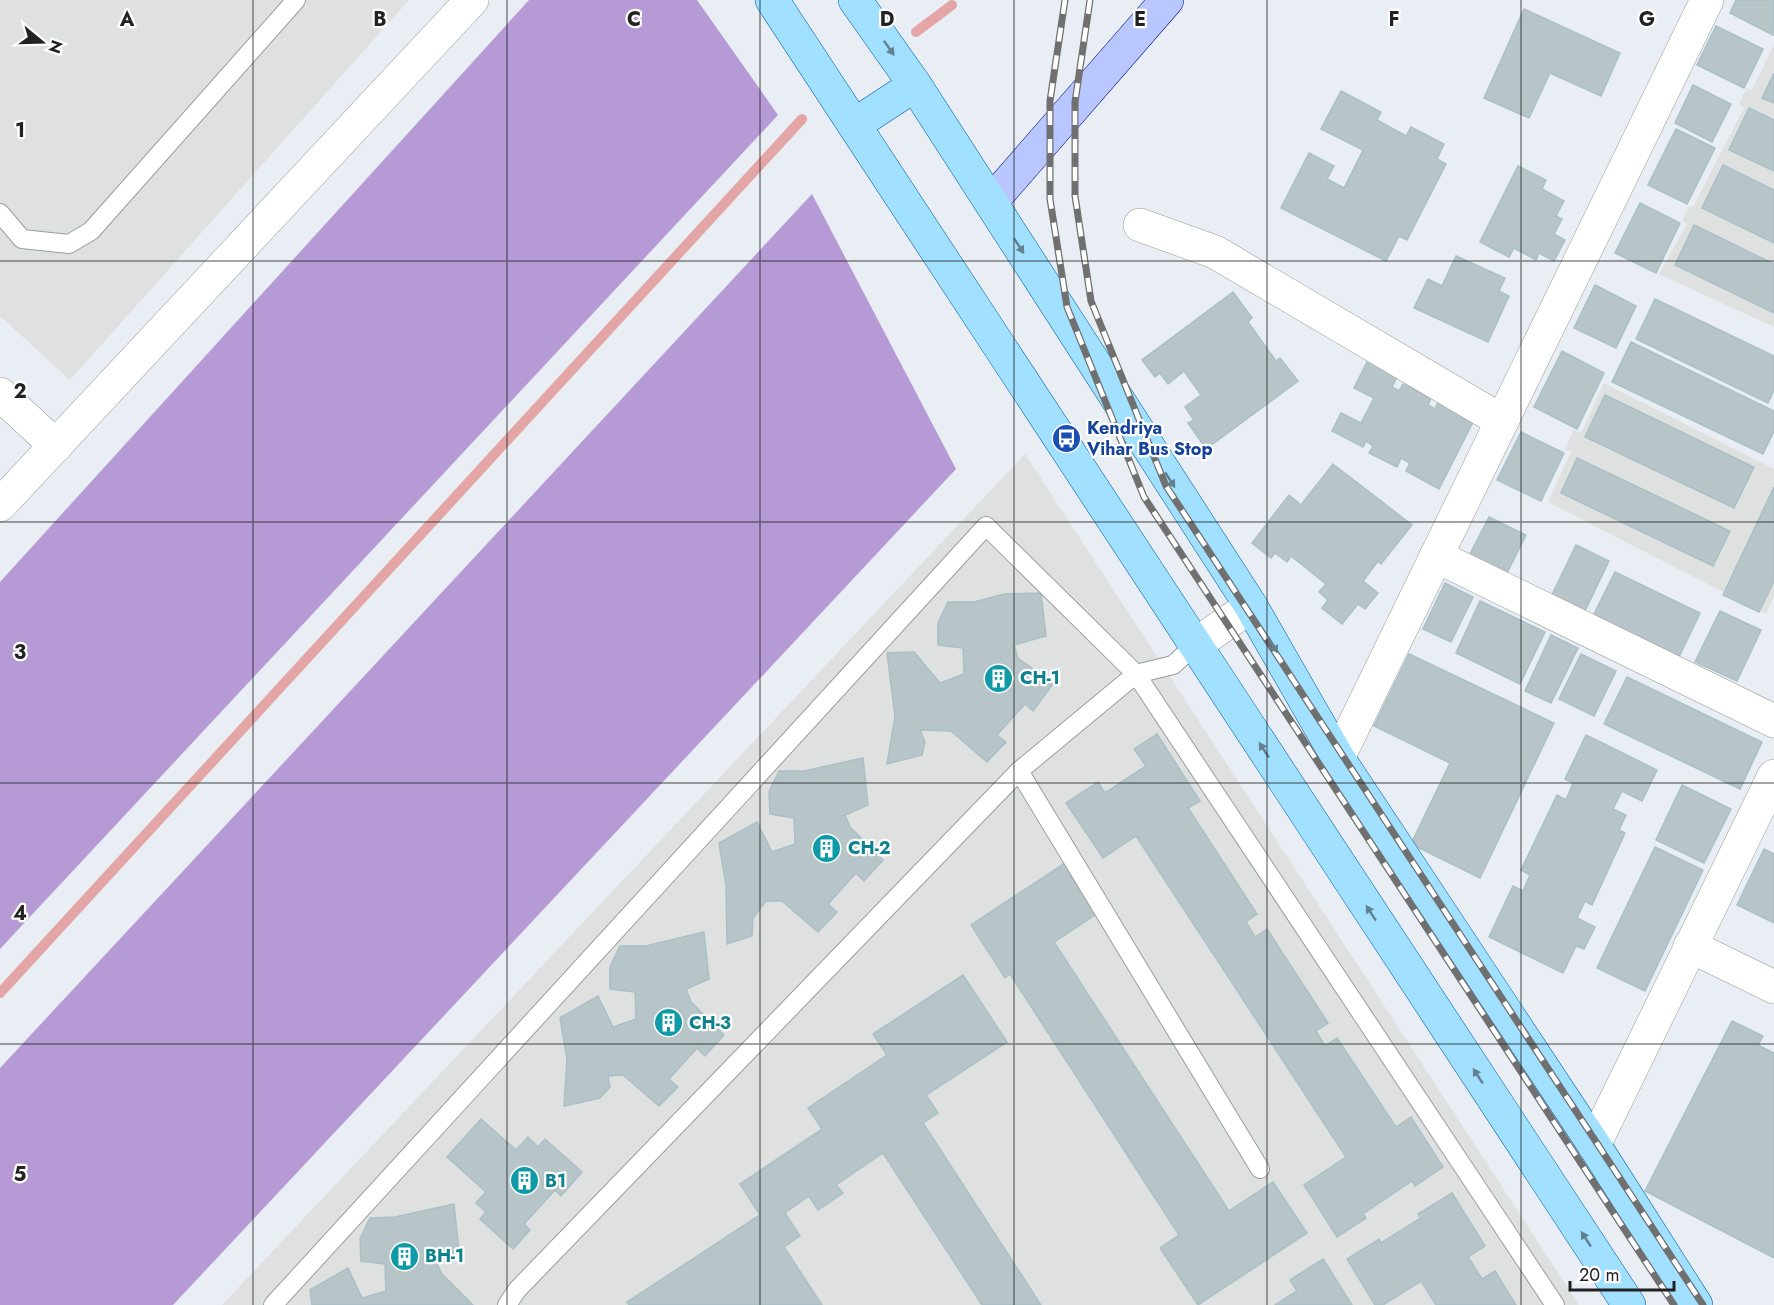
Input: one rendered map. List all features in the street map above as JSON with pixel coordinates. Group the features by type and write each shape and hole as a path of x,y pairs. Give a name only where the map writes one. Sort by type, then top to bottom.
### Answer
{"main road":[{"path":"772,0 1629,1305"},
{"path":"855,0 915,85 991,202 1251,606 1338,758 1594,1144 1696,1305"},
{"path":"854,125 915,85"}],"street":[{"path":"0,505 472,0"},
{"path":"991,202 1167,0"},
{"path":"1338,758 1707,0"},
{"path":"1140,225 1215,252 1502,421"},
{"path":"0,394 56,446"},
{"path":"1436,556 1774,721"},
{"path":"1195,645 1251,606"},
{"path":"1594,1144 1774,776"},
{"path":"1690,946 1774,987"}],"lane":[{"path":"0,213 22,239 69,244 91,231 296,0"},
{"path":"273,1305 986,526 1136,674 1556,1305"},
{"path":"507,1305 516,1290 1019,771 1136,674 1173,665 1195,645"},
{"path":"1019,771 1260,1168"}],"shaded area":[{"path":"0,0 409,0 70,380 0,316"},
{"path":"529,0 697,0 778,115 0,949 0,582"},
{"path":"1774,45 1774,327 1659,274 1687,224 1682,221 1689,206 1693,207 1744,108 1739,104 1747,88 1752,90"},
{"path":"812,194 956,469 173,1305 0,1305 0,1068"},
{"path":"1604,383 1774,469 1774,596 1766,614 1548,502 1571,452 1565,450 1573,430 1581,433"},
{"path":"1025,454 1579,1305 222,1305"}],"building":[{"path":"1736,0 1774,0 1773,35 1730,13"},
{"path":"1524,9 1620,53 1601,96 1550,73 1529,118 1484,98"},
{"path":"1716,26 1763,49 1744,88 1697,65"},
{"path":"1774,73 1774,103 1762,98"},
{"path":"1693,85 1731,104 1712,142 1675,123"},
{"path":"1341,91 1381,112 1377,120 1406,136 1411,127 1444,144 1437,159 1446,164 1407,240 1399,236 1386,261 1281,208 1309,153 1334,166 1327,179 1344,188 1363,150 1321,129"},
{"path":"1749,108 1774,120 1774,171 1729,150"},
{"path":"1676,129 1715,148 1687,204 1648,185"},
{"path":"1723,165 1774,190 1774,243 1702,208"},
{"path":"1518,166 1546,180 1542,189 1564,201 1556,216 1562,219 1554,234 1565,240 1554,261 1539,253 1536,260 1514,248 1509,257 1480,242"},
{"path":"1640,203 1680,223 1656,273 1615,253"},
{"path":"1694,225 1774,264 1774,313 1675,265"},
{"path":"1456,256 1505,278 1499,291 1509,296 1488,342 1414,308 1428,279 1442,286"},
{"path":"1595,285 1636,306 1616,348 1574,328"},
{"path":"1233,292 1252,318 1248,322 1276,361 1280,358 1298,381 1206,449 1188,423 1194,420 1185,407 1201,395 1184,371 1168,384 1160,373 1155,377 1142,360"},
{"path":"1655,299 1774,356 1774,390 1768,403 1636,339"},
{"path":"1631,342 1774,411 1774,431 1763,454 1612,382"},
{"path":"1562,351 1604,373 1577,429 1534,407"},
{"path":"1368,360 1398,375 1392,387 1399,391 1403,384 1431,398 1428,405 1435,409 1438,402 1474,420 1439,489 1406,471 1410,463 1401,458 1397,467 1369,453 1373,446 1366,441 1363,447 1332,431 1341,413 1361,423 1374,398 1354,388"},
{"path":"1605,395 1754,467 1734,508 1585,437"},
{"path":"1521,432 1564,453 1541,501 1497,480"},
{"path":"1577,458 1730,531 1713,566 1561,493"},
{"path":"1333,464 1412,525 1381,564 1378,561 1363,581 1378,593 1365,609 1358,604 1342,624 1322,608 1328,600 1319,592 1326,584 1291,556 1287,562 1275,553 1271,558 1252,543 1289,495 1301,505"},
{"path":"1774,487 1774,581 1759,612 1723,595"},
{"path":"1489,517 1526,535 1506,575 1469,556"},
{"path":"1576,545 1609,561 1582,617 1549,601"},
{"path":"1615,572 1700,613 1677,661 1591,620"},
{"path":"1445,583 1473,597 1451,642 1423,629"},
{"name":"CH-1","path":"1041,593 1046,636 1014,645 1018,658 1053,684 1033,711 1025,704 997,735 1006,742 987,762 951,731 920,730 925,742 922,755 887,764 895,716 887,653 914,652 940,683 964,674 963,648 938,645 938,623 948,602 974,602 1004,594"},
{"path":"1480,601 1545,632 1520,684 1456,653"},
{"path":"1720,611 1761,630 1737,681 1695,662"},
{"path":"1551,635 1578,648 1551,703 1525,691"},
{"path":"1409,654 1554,723 1480,878 1411,844 1450,763 1374,726"},
{"path":"1581,654 1616,671 1594,716 1559,699"},
{"path":"1627,677 1762,742 1740,789 1604,724"},
{"path":"1157,734 1200,801 1188,808 1257,914 1246,922 1255,937 1267,929 1328,1023 1316,1031 1325,1046 1337,1038 1396,1127 1411,1117 1443,1167 1415,1186 1412,1181 1363,1214 1366,1218 1337,1237 1304,1185 1346,1157 1136,836 1103,858 1066,803 1098,782 1105,793 1146,766 1134,749"},
{"path":"1586,735 1657,770 1642,801 1622,791 1613,809 1626,815 1619,830 1625,833 1592,905 1585,901 1577,918 1595,927 1584,949 1576,946 1563,973 1489,937 1513,886 1523,891 1530,875 1521,870 1557,795 1566,800 1573,783 1565,779"},
{"name":"CH-2","path":"863,758 868,805 845,815 850,827 883,860 864,881 856,873 828,904 837,912 818,932 782,901 766,901 753,918 752,936 727,944 726,886 719,843 757,822 772,852 795,844 794,818 770,814 769,792 779,771 804,771"},
{"path":"1682,785 1731,809 1704,863 1656,840"},
{"path":"1655,847 1703,870 1645,991 1597,968"},
{"path":"1764,849 1774,854 1774,923 1737,905"},
{"path":"1065,863 1098,913 1054,942 1229,1211 1273,1182 1307,1233 1198,1305 1160,1248 1179,1235 1010,974 1005,978 971,925"},
{"name":"CH-3","path":"704,932 709,979 686,989 691,1002 724,1035 705,1056 697,1048 669,1079 678,1087 659,1106 623,1075 608,1076 610,1087 600,1098 564,1106 567,1060 560,1018 598,996 613,1027 636,1019 635,992 610,989 610,967 620,946 646,946"},
{"path":"963,975 1007,1042 926,1095 938,1113 923,1123 1041,1305 982,1305 883,1153 836,1185 843,1193 818,1210 809,1196 785,1213 800,1236 784,1247 822,1305 629,1305 627,1302 760,1215 740,1184 822,1129 808,1108 887,1055 873,1034"},
{"path":"1732,1021 1763,1036 1758,1045 1774,1053 1774,1258 1645,1191"},
{"name":"B1","path":"481,1119 516,1150 528,1137 538,1147 545,1139 582,1172 561,1196 555,1190 524,1224 530,1230 513,1249 480,1219 486,1212 476,1203 486,1192 447,1157"},
{"path":"1452,1193 1485,1246 1468,1257 1482,1279 1495,1271 1516,1305 1436,1305 1421,1281 1383,1305 1375,1305 1347,1259 1379,1239 1381,1243 1421,1218 1418,1214"},
{"name":"BH-1","path":"454,1204 459,1251 436,1261 441,1273 473,1305 312,1305 310,1290 348,1268 362,1298 386,1291 385,1264 361,1261 360,1239 370,1218 395,1217"},
{"path":"1323,1259 1352,1305 1275,1305 1297,1291 1290,1280"}],"waterway":[{"path":"916,32 952,5"},
{"path":"0,993 802,119"}],"railway":[{"path":"1065,0 1050,101 1050,199 1067,307 1144,497 1674,1305"},
{"path":"1090,0 1075,102 1075,196 1091,301 1166,486 1703,1305"}],"place":[{"name":"Kendriya Vihar Bus Stop","path":"1066,438"},
{"name":"CH-1","path":"999,678"},
{"name":"CH-2","path":"827,848"},
{"name":"CH-3","path":"668,1023"},
{"name":"B1","path":"524,1181"},
{"name":"BH-1","path":"404,1256"}]}
